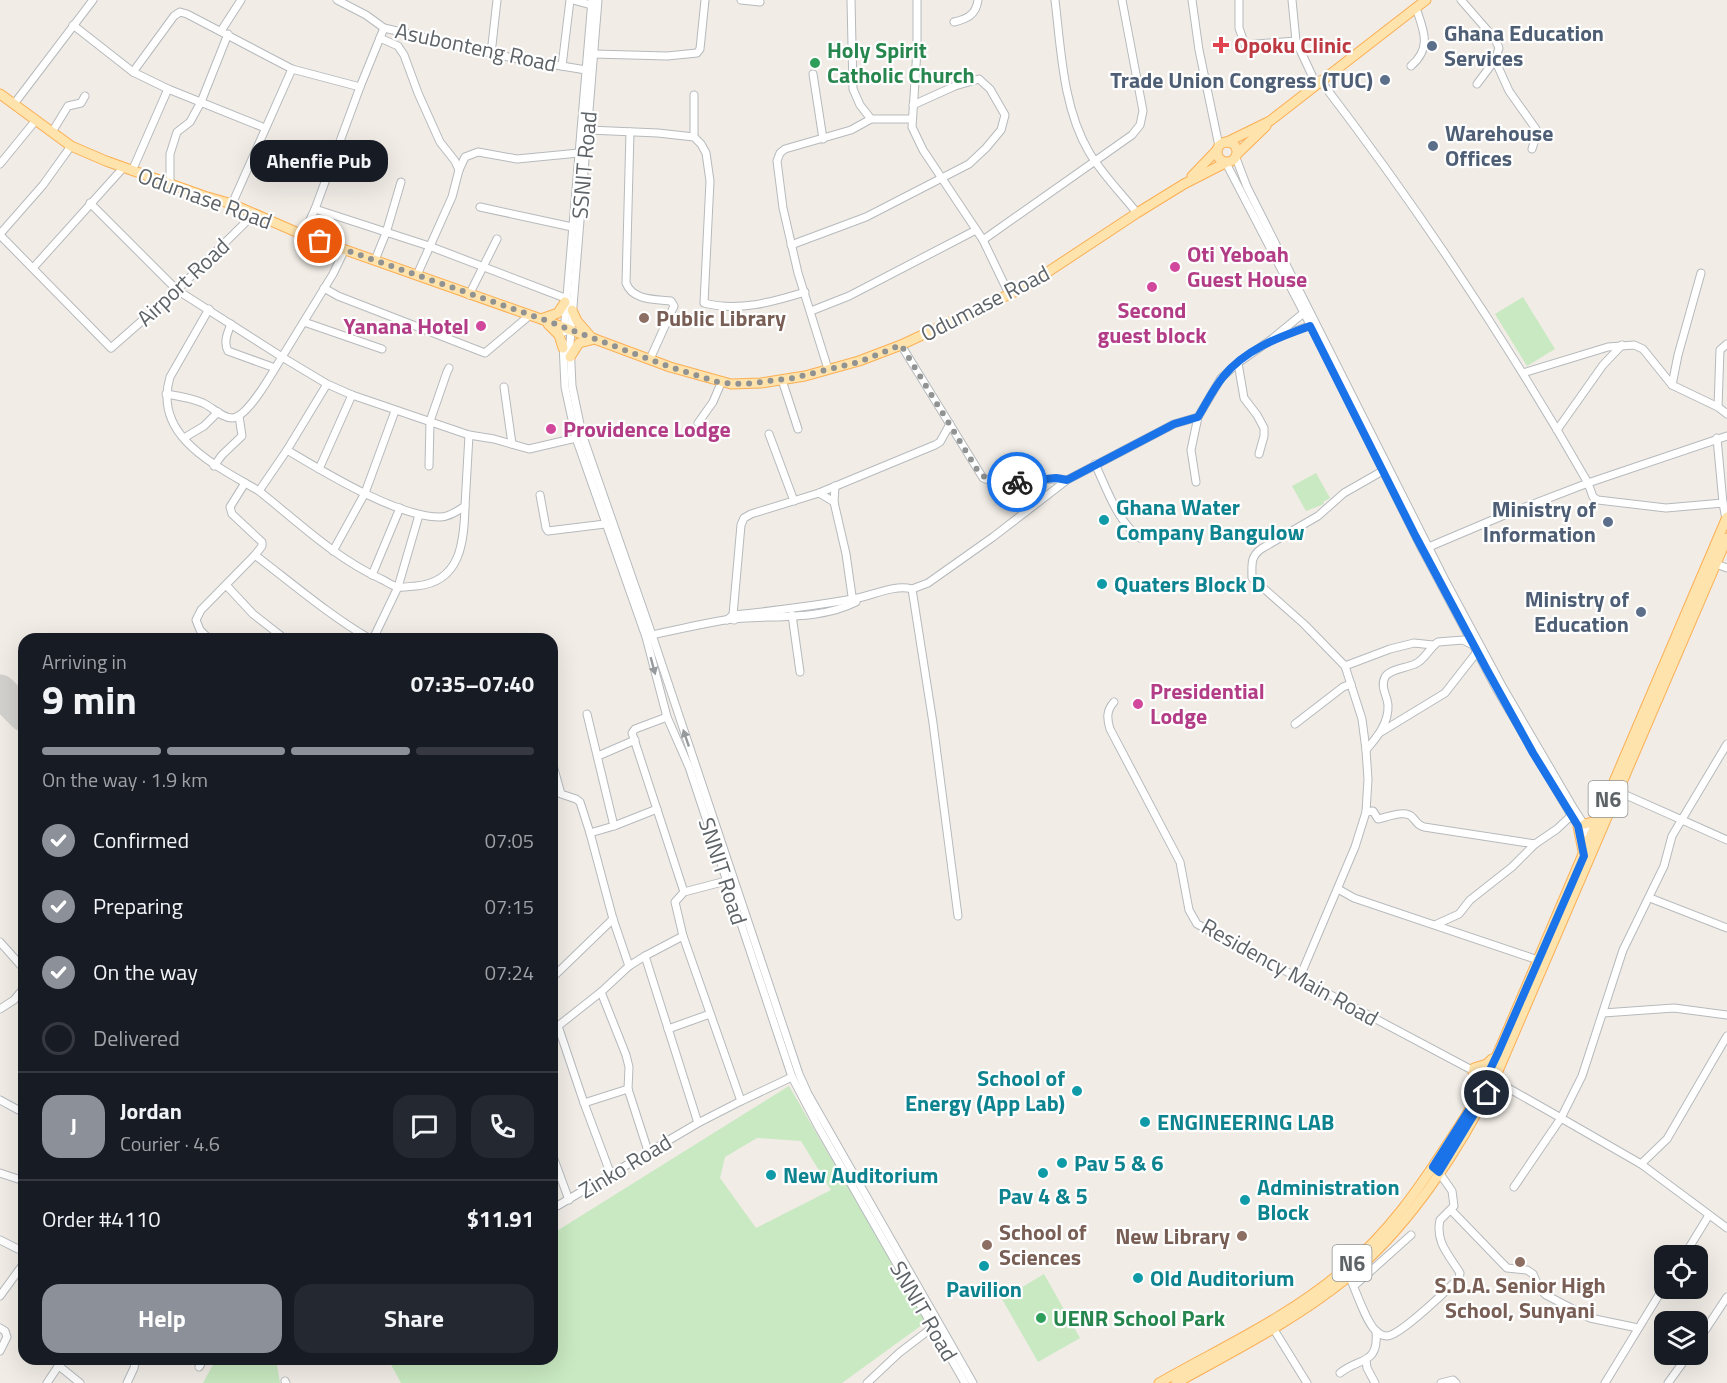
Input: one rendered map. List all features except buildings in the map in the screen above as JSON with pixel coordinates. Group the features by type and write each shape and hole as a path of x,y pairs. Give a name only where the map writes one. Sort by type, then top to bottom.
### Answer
{"main road":[{"name":"Odumase Road","path":"1237,155 1270,121 1426,0"},
{"name":"Odumase Road","path":"0,93 71,146 127,169 232,204 303,235 721,383 745,384 782,380 866,359 901,345 1046,275 1137,213 1184,184 1226,163"},
{"name":"Odumase Road","path":"1184,184 1222,145 1270,121"},
{"path":"1233,144 1237,155 1232,162 1226,163 1218,158 1222,145 1233,144"},
{"path":"563,348 557,333 542,319 558,313 565,300"},
{"path":"570,357 577,345 593,338 577,321 572,310"},
{"name":"N6","path":"1176,1383 1273,1328 1321,1298 1349,1276 1402,1222 1430,1179 1490,1078 1498,1053 1584,856 1619,792 1727,517"},
{"name":"N6","path":"1436,1169 1463,1135 1490,1078 1595,838 1599,820 1641,732 1727,538"},
{"path":"1584,856 1581,825 1599,820"},
{"path":"1476,1099 1477,1087 1472,1070 1487,1064 1498,1053"},
{"name":"N6","path":"1159,1383 1280,1315 1345,1270 1374,1242 1430,1179"}],"street":[{"path":"14,104 93,0"},
{"path":"170,184 170,154 177,132 190,122 201,102 224,33 242,0"},
{"name":"Asubonteng Road","path":"337,0 366,15 384,28 491,54 586,70"},
{"path":"491,54 497,0"},
{"path":"562,66 572,0 593,2"},
{"path":"594,54 667,56 697,53 700,48 705,0"},
{"path":"741,0 760,2"},
{"path":"852,0 853,89 860,105 872,119"},
{"path":"917,0 917,50 912,128 983,240 1009,294"},
{"path":"954,22 966,19 972,14 978,0"},
{"path":"1055,0 1069,100 1079,130 1096,162 1137,213"},
{"path":"983,240 1096,162 1132,135 1140,125 1143,111 1122,0"},
{"path":"1192,0 1199,50 1216,128 1222,145"},
{"path":"1239,0 1239,28 1245,45 1296,41"},
{"path":"1292,0 1296,41 1318,82 1424,221 1523,374 1588,483 1593,497 1600,500 1666,508 1723,503"},
{"path":"1461,0 1495,39 1499,48 1494,60 1477,84"},
{"name":"SSNIT Road","path":"567,329 572,310 588,130 594,54 593,2"},
{"name":"SSNIT Road","path":"567,329 565,300 593,2"},
{"path":"1411,66 1420,58 1426,40 1416,8"},
{"path":"133,72 174,15 180,12 292,69 360,87"},
{"path":"73,25 133,72 168,89 265,128"},
{"path":"303,235 384,28"},
{"path":"380,38 398,46 404,55 440,142 459,170"},
{"path":"1494,60 1509,91 1536,129 1532,149"},
{"path":"232,204 292,69"},
{"path":"813,74 823,139"},
{"path":"791,245 866,217 969,164 1001,130 1005,115 990,89 979,80 955,86 913,105"},
{"path":"71,146 43,185 0,235 33,268 90,203 127,169 168,89"},
{"path":"694,95 694,138"},
{"path":"52,132 68,106 81,103 85,96"},
{"path":"828,369 791,245 777,161 785,148 851,130 872,119 912,119"},
{"path":"0,164 36,120"},
{"path":"588,130 694,138 702,144 706,153 710,181 704,303 749,306 773,303 805,292"},
{"path":"630,132 626,284 628,291 636,295 671,301 674,306 650,359"},
{"path":"417,275 452,197 465,157 473,153 517,159 579,153"},
{"path":"1237,155 1247,187 1310,308 1313,324 1475,649 1533,753 1581,825 1595,838"},
{"path":"1226,163 1303,313 1313,324"},
{"path":"375,260 386,233 401,182"},
{"path":"90,203 177,291 327,384 395,411 469,435 529,448 576,438"},
{"path":"480,207 572,227"},
{"path":"315,208 429,246 565,300"},
{"name":"Airport Road","path":"33,268 111,348 177,291 254,214"},
{"path":"811,311 849,296 976,230"},
{"path":"469,295 496,239"},
{"path":"166,394 206,404 233,418 248,409 304,322 345,249"},
{"path":"1672,385 1701,273"},
{"path":"324,288 338,296 483,352 488,351 530,315"},
{"path":"1196,482 1191,450 1198,417 1221,378 1310,308"},
{"path":"209,309 170,377 166,394 170,416 183,438 214,466 259,491 333,551 372,575 398,587 426,585 448,573 453,567 464,536 469,435"},
{"path":"304,322 382,349"},
{"path":"231,324 227,336 228,351 275,368"},
{"path":"1272,339 1313,324"},
{"name":"SNNIT Road","path":"567,329 563,348 565,387 576,438 605,524 617,546"},
{"name":"SNNIT Road","path":"567,329 572,386 582,434 617,546 652,635 692,766 799,1074 901,1263 973,1383"},
{"path":"1718,407 1720,350 1727,344"},
{"path":"901,345 983,478 990,481 1009,482 1056,478 1067,480"},
{"path":"1557,430 1603,365 1622,345"},
{"path":"1523,374 1608,347 1634,345 1643,349 1672,385 1718,407 1727,414"},
{"path":"1238,363 1244,398 1264,428 1259,454"},
{"path":"429,466 430,421 450,368"},
{"path":"782,380 798,429"},
{"path":"698,423 713,402 721,383"},
{"path":"259,491 327,384"},
{"path":"504,387 512,444"},
{"path":"319,469 352,395"},
{"path":"333,551 365,493 395,411"},
{"path":"183,438 197,431 218,412"},
{"path":"214,466 242,436 239,416"},
{"path":"652,635 732,618 791,613 853,601 898,588 912,589 928,584 1067,480 1174,424 1198,417"},
{"path":"732,618 741,525 744,518 819,493 935,445 940,442 950,424"},
{"path":"769,434 794,501"},
{"path":"1425,548 1588,483 1727,436"},
{"path":"1717,438 1723,503 1727,517"},
{"path":"287,450 365,493 420,515 447,516 465,506"},
{"path":"1095,464 1121,517 1140,538"},
{"path":"1299,979 1355,848 1366,812 1368,779 1366,750 1362,720 1345,666 1304,624 1252,578 1252,560 1253,556 1262,549 1318,516 1344,493 1385,469"},
{"path":"203,633 196,620 201,610 262,546 260,538 232,514 230,507 245,483"},
{"path":"835,486 834,502 846,554 853,601"},
{"path":"819,493 834,502"},
{"path":"540,495 548,531 605,524"},
{"path":"372,575 400,508"},
{"path":"375,633 398,587 420,515"},
{"path":"1425,548 1574,814"},
{"path":"255,555 312,600 361,633"},
{"name":"SNNIT Road","path":"622,558 667,717 692,766"},
{"path":"1716,564 1727,568"},
{"path":"226,585 253,614 277,633"},
{"path":"912,589 933,723 958,916"},
{"path":"791,613 800,672"},
{"path":"1381,732 1388,705 1384,680 1388,673 1418,663 1438,642 1463,640 1475,649"},
{"path":"1345,666 1390,649 1414,643 1433,645"},
{"path":"1366,750 1381,732 1444,693 1475,649"},
{"path":"1295,724 1343,687 1351,684"},
{"name":"Residency Main Road","path":"1114,702 1107,718 1110,729 1180,862 1192,918 1204,930 1490,1078 1561,1118"},
{"path":"587,714 614,826"},
{"path":"667,717 635,729 632,734 684,892"},
{"path":"598,756 635,740"},
{"path":"1515,1187 1561,1118 1582,1076 1623,950 1664,866 1672,836 1727,744"},
{"name":"SNNIT Road","path":"696,776 726,881 792,1077 819,1128 896,1254"},
{"path":"558,783 561,794 580,802 629,966"},
{"path":"1619,792 1727,840"},
{"path":"590,833 657,809"},
{"path":"1366,812 1373,811 1378,819 1407,814 1424,827 1535,844"},
{"path":"1437,924 1459,914 1470,900 1574,814"},
{"path":"726,881 684,892 675,902 683,936 741,1101"},
{"path":"1338,889 1365,902 1437,924 1538,960"},
{"path":"1650,898 1727,928"},
{"path":"558,972 614,919"},
{"path":"610,1175 558,1026 602,992 629,966 683,936"},
{"path":"0,942 18,962"},
{"path":"645,956 698,1123"},
{"path":"602,992 626,1056 629,1067 628,1089 648,1151"},
{"path":"0,1008 18,995"},
{"path":"1603,1013 1674,1008 1727,1015"},
{"path":"668,1029 710,1014"},
{"path":"1641,1164 1667,1139 1727,1036"},
{"name":"Zinko Road","path":"558,1206 698,1123 792,1077"},
{"path":"584,1103 628,1089"},
{"path":"0,1100 18,1110"},
{"path":"1561,1118 1641,1164 1727,1228"},
{"path":"558,1169 570,1200"},
{"path":"1349,1276 1370,1324 1382,1335 1389,1336 1432,1304 1459,1278 1460,1273 1447,1255 1439,1233 1440,1220 1454,1206 1452,1191 1436,1169"},
{"path":"0,1173 18,1179"},
{"path":"1451,1210 1507,1268 1527,1270 1533,1274 1546,1295 1590,1318 1638,1328"},
{"path":"1691,1245 1709,1215"},
{"path":"1354,1286 1411,1236"},
{"path":"0,1240 18,1249"},
{"name":"SNNIT Road","path":"901,1263 933,1327 965,1383"},
{"path":"0,1296 18,1271"},
{"path":"1708,1326 1727,1297"},
{"path":"1605,1383 1656,1299"},
{"path":"867,1383 899,1353 933,1327"},
{"path":"0,1328 5,1331 7,1338 0,1351"},
{"path":"1273,1328 1307,1383"},
{"path":"1340,1373 1366,1360 1377,1346 1376,1331"},
{"path":"1366,1360 1367,1368 1375,1383"},
{"path":"47,1383 60,1365"},
{"path":"63,1365 80,1383"},
{"path":"127,1383 135,1365"},
{"path":"1668,1383 1681,1365"},
{"path":"1441,1383 1449,1380 1456,1383"}],"green space":[{"path":"1523,297 1555,349 1527,366 1495,314"},
{"path":"1316,473 1330,498 1323,502 1324,504 1306,511 1292,486"},
{"path":"789,1086 926,1322 842,1383 401,1383 391,1365 558,1365 558,1230","holes":["757,1138 801,1141 831,1190 756,1228 720,1178 725,1157"]},
{"name":"UENR School Park","path":"1044,1274 1080,1338 1038,1362 1002,1299"},
{"path":"213,1365 277,1365 280,1383 203,1383"}],"runway":[{"path":"0,691 18,709"}],"way so far":[{"path":"320,241 542,319 670,367 721,383 745,384 793,378 859,362 901,345 983,478 990,481 1017,482"}],"place":[{"name":"Opoku Clinic","path":"1221,45"},
{"name":"Ghana Education Services","path":"1432,46"},
{"name":"Holy Spirit Catholic Church","path":"815,63"},
{"name":"Trade Union Congress (TUC)","path":"1385,80"},
{"name":"Warehouse Offices","path":"1433,146"},
{"name":"Ahenfie Pub","path":"320,241"},
{"name":"Oti Yeboah Guest House","path":"1175,267"},
{"name":"Second guest block","path":"1152,287"},
{"name":"Public Library","path":"644,318"},
{"name":"Yanana Hotel","path":"481,326"},
{"name":"Providence Lodge","path":"551,429"},
{"name":"Ghana Water Company Bangulow","path":"1104,520"},
{"name":"Ministry of Information","path":"1608,522"},
{"name":"Quaters Block D","path":"1102,584"},
{"name":"Ministry of Education","path":"1641,612"},
{"name":"Presidential Lodge","path":"1138,704"},
{"name":"School of Energy (App Lab)","path":"1077,1091"},
{"name":"ENGINEERING LAB","path":"1145,1122"},
{"name":"Pav 5 & 6","path":"1062,1163"},
{"name":"Pav 4 & 5","path":"1043,1173"},
{"name":"New Auditorium","path":"771,1175"},
{"name":"Administration Block","path":"1245,1200"},
{"name":"New Library","path":"1242,1236"},
{"name":"School of Sciences","path":"987,1245"},
{"name":"S.D.A. Senior High School, Sunyani","path":"1520,1262"},
{"name":"Pavilion","path":"984,1266"},
{"name":"Old Auditorium","path":"1138,1278"},
{"name":"UENR School Park","path":"1041,1318"}],"route":[{"path":"1017,482 1056,478 1067,480 1174,424 1198,417 1221,378 1229,370 1272,339 1310,326 1422,549 1496,688 1578,826 1581,837 1584,856 1476,1099 1433,1167 1439,1172 1487,1093"}]}
